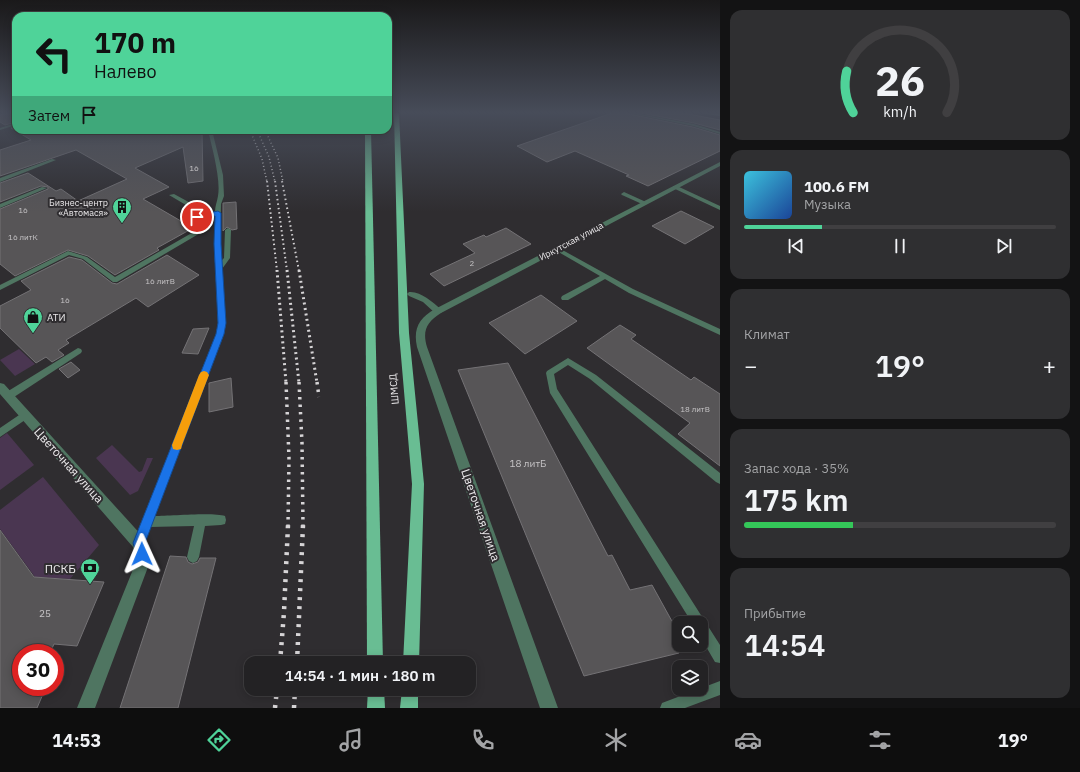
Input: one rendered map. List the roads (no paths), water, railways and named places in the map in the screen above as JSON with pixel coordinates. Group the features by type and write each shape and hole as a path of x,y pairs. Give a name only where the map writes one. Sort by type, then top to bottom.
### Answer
{"main road":[{"path":"368,146 375,656"},
{"name":"ШМСД","path":"397,146 404,333 418,484 411,656"},
{"path":"376,696 376,708"},
{"path":"409,708 410,696"}],"street":[{"name":"Иркутская улица","path":"424,322 438,311 720,164"},
{"name":"Цветочная улица","path":"424,322 419,331 422,347 549,708"},
{"name":"Цветочная улица","path":"4,391 139,543"},
{"path":"86,708 141,567 142,554 139,543"}],"lane":[{"path":"139,543 220,334 222,314 219,268 218,204 221,196 220,175 214,146"},
{"path":"0,180 54,160"},
{"path":"675,187 720,208"},
{"path":"0,206 44,188"},
{"path":"624,194 644,203"},
{"path":"0,288 68,253 85,258 115,280 200,231 194,207 172,195"},
{"path":"197,217 218,213"},
{"path":"219,268 227,258 228,230"},
{"path":"557,249 604,277 720,332"},
{"path":"565,298 604,277"},
{"path":"411,294 426,300 438,311"},
{"path":"4,391 78,351"},
{"path":"695,616 553,390 550,373 568,361 593,377 720,479"},
{"path":"0,433 25,415"},
{"path":"193,557 201,520"},
{"path":"147,522 221,520"},
{"path":"708,637 720,656"},
{"path":"667,708 720,689"}],"railway":[{"path":"257,146 262,159 267,182"},
{"path":"264,146 269,157 275,182"},
{"path":"272,146 278,158 283,182"},
{"path":"267,181 277,271"},
{"path":"275,181 287,271"},
{"path":"282,181 299,271"},
{"path":"277,270 286,383"},
{"path":"287,270 299,383"},
{"path":"299,270 317,383"},
{"path":"286,382 289,458 288,526"},
{"path":"299,382 302,443 303,525"},
{"path":"317,382 319,397"},
{"path":"281,656 288,525"},
{"path":"297,656 303,525"},
{"path":"275,708 276,696"},
{"path":"294,708 295,696"}],"place":[{"name":"Бизнес-центр «Автомася»","path":"122,224"},
{"name":"АТИ","path":"33,334"},
{"name":"ПСКБ","path":"90,585"}]}
